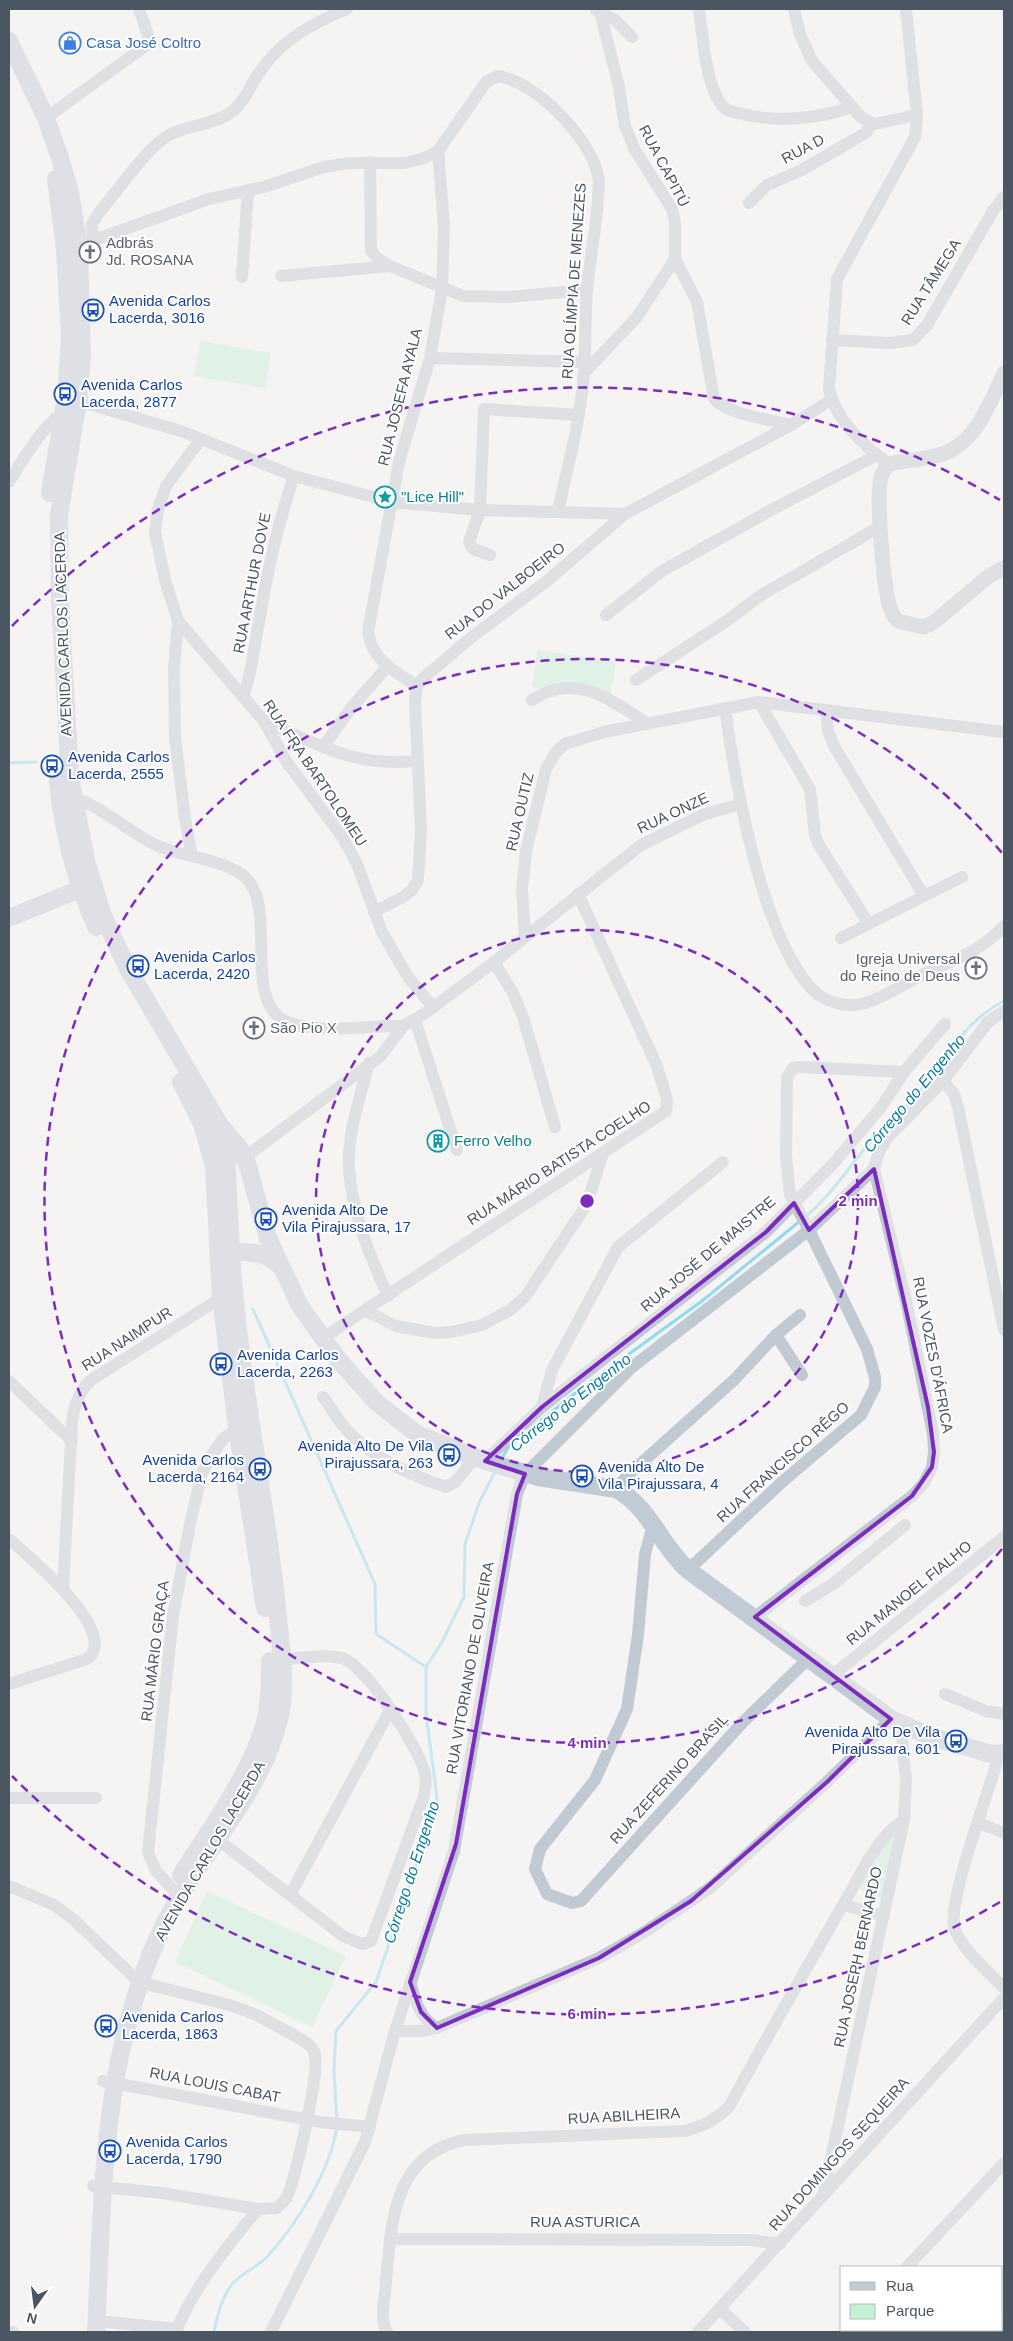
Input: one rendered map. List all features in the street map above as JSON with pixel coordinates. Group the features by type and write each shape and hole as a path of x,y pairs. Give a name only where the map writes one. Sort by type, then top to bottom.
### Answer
{"main road":[{"name":"AVENIDA CARLOS LACERDA","path":"9,41 46,118 70,192 79,246 83,343 71,406 59,515 62,639 70,778 67,797 86,886 121,979 167,1055 202,1124 225,1161 217,1240 228,1297 244,1424 274,1586 276,1660 282,1695 276,1732 248,1792 214,1836 176,1893 163,1926 134,1978 125,2029 108,2082 98,2186 93,2328"},
{"name":"AVENIDA CARLOS LACERDA","path":"9,66 36,124 79,246"},
{"name":"AVENIDA CARLOS LACERDA","path":"86,886 102,913 128,969 221,1127 228,1192 238,1252 228,1297"},
{"path":"9,918 86,886"},
{"path":"225,1161 244,1173 251,1185 267,1235 300,1306 364,1389 404,1426 433,1441 521,1473 616,1490 636,1503 669,1550 688,1570 755,1617 896,1722 973,1749 1002,1754"},
{"path":"238,1252 267,1235"},
{"path":"217,1240 224,1247 238,1252 258,1252 269,1256 280,1265"}],"street":[{"path":"46,118 144,47 149,38 139,9"},
{"path":"79,246 98,214 161,140 186,128 230,113 239,105 261,69 296,34 318,21 347,9"},
{"path":"699,9 706,68 714,90 727,110 755,117 787,120 812,117 852,107"},
{"path":"794,9 800,34 812,61 852,107 872,124 918,115"},
{"path":"906,9 918,115 915,137 843,265 838,279 829,389 831,400 849,426 883,460 884,470 881,478 879,502 885,580 890,608 898,620 911,626 922,627 933,623 990,576 1004,568"},
{"path":"597,11 614,19 632,37"},
{"name":"RUA CAPITÚ","path":"597,11 618,83 625,126 635,150 672,210 675,222 675,259 697,302 714,398 720,405 730,409 791,426"},
{"name":"RUA OLÍMPIA DE MENEZES","path":"438,151 484,85 496,76 517,82 533,92 557,113 586,146 599,178 597,216 587,290 584,367 578,414 558,511"},
{"name":"RUA D","path":"749,203 768,185 802,170 867,132 872,124"},
{"path":"79,246 209,199 324,168 370,162 405,163 424,158 438,151"},
{"name":"RUA JOSEFA AYALA","path":"417,686 387,667 374,651 368,632 399,462 430,358 442,289 444,217 438,151"},
{"path":"370,162 371,251 377,258 390,266 442,289 463,296 482,297 587,290"},
{"path":"242,277 248,190"},
{"name":"RUA TÂMEGA","path":"832,340 889,343 913,340 927,325 993,211 1004,197"},
{"path":"430,358 584,367 637,317 675,259"},
{"path":"281,276 390,266"},
{"path":"606,614 662,571 773,509 883,460 942,454 964,441 980,424 1004,373"},
{"name":"RUA DO VALBOEIRO","path":"417,686 421,680 450,655 547,581 625,514 791,426 831,400"},
{"path":"9,482 42,432 71,406 201,439 294,476 392,502 480,510 625,514"},
{"path":"490,554 470,547 480,510 484,410 578,414"},
{"path":"192,856 185,819 175,737 174,668 178,621 160,558 155,532 156,519 166,486 201,439"},
{"name":"RUA ARTHUR DOVE","path":"243,697 250,674 258,622 284,506 294,476"},
{"path":"636,680 728,620 758,597 882,526"},
{"name":"RUA FRA BARTOLOMEU","path":"178,621 264,721 286,761 343,838 357,864 382,932 408,977 433,1007"},
{"path":"323,747 351,708 387,667"},
{"path":"374,912 403,898 412,890 418,880 421,830 417,761 417,686"},
{"path":"532,700 545,691 563,688 594,691 647,723"},
{"path":"759,702 810,789 815,836 818,845 869,924"},
{"name":"RUA OUTIZ","path":"525,937 522,889 526,851 542,782 551,758 560,747 574,741 647,723 759,702 1004,732"},
{"path":"725,708 741,804 768,904 783,943 804,979 812,988 828,1000 850,1006 872,1000 986,944 1004,926"},
{"path":"826,710 828,731 834,746 924,896"},
{"path":"264,721 341,755 370,762 417,761"},
{"path":"67,797 98,810 157,846 233,869 254,887 258,904 262,978 266,995 279,1016 288,1022 308,1027 403,1026"},
{"name":"RUA ONZE","path":"403,1026 415,1020 494,962 641,845 705,814 741,804"},
{"path":"841,938 962,877"},
{"name":"RUA MÁRIO BATISTA COELHO","path":"323,1338 666,1113 667,1100 657,1066 645,1037 576,895"},
{"path":"494,962 513,993 523,1017 555,1127"},
{"path":"521,1473 631,1368 808,1227 874,1169 878,1152 887,1138 943,1081 988,1022 1004,1011"},
{"path":"415,1020 457,1150"},
{"name":"RUA JOSÉ DE MAISTRE","path":"323,1397 346,1429 376,1455 420,1478 446,1487 484,1461 542,1407 766,1232 796,1206 882,1106 904,1072 945,1024"},
{"path":"225,1161 385,1051 403,1026"},
{"path":"369,1063 353,1129 349,1168 359,1224 388,1296"},
{"name":"RUA FRANCISCO RÊGO","path":"688,1570 782,1482 861,1415 873,1393 875,1377 867,1349 796,1206 788,1186 785,1085 791,1070 801,1067 904,1072"},
{"path":"943,1081 954,1094 958,1107 1004,1330"},
{"path":"366,1311 396,1326 435,1333 452,1332 482,1325 510,1310 525,1297 583,1210 602,1156"},
{"path":"542,1407 552,1370 618,1247 723,1162"},
{"name":"RUA VOZES D'ÁFRICA","path":"755,1617 912,1496 928,1476 934,1460 933,1434 905,1295 874,1169"},
{"name":"RUA NAIMPUR","path":"63,1588 74,1408 79,1395 91,1380 228,1297"},
{"path":"616,1490 629,1474 734,1380 776,1335 800,1315"},
{"path":"776,1335 802,1375"},
{"path":"9,1381 72,1441"},
{"name":"RUA MÁRIO GRAÇA","path":"176,1893 150,1861 148,1852 174,1616 190,1524 202,1473 223,1439 244,1424"},
{"name":"RUA VITORIANO DE OLIVEIRA","path":"271,2332 360,2154 370,2127 410,1982 456,1844 521,1473"},
{"path":"805,1601 833,1584 905,1525"},
{"name":"RUA ZEFERINO BRASIL","path":"653,1526 645,1554 635,1655 627,1709 595,1780 540,1849 535,1869 540,1882 549,1896 572,1904 581,1901 743,1722 809,1658"},
{"name":"RUA MANOEL FIALHO","path":"833,1675 1004,1537"},
{"path":"9,1539 63,1588 89,1624 94,1640 92,1655 87,1659 64,1668 9,1684"},
{"path":"816,1570 833,1584"},
{"path":"214,1836 343,1936 362,1944 371,1941 424,1796 426,1781 419,1758 390,1710 362,1671 349,1661 331,1657 276,1660"},
{"path":"945,1694 986,1711 1004,1714"},
{"path":"290,1894 376,1732 390,1710"},
{"path":"395,2031 424,2031 437,2028 599,1958 643,1933 710,1887 896,1722"},
{"name":"RUA JOSEPH BERNARDO","path":"823,2195 904,1820 906,1781 896,1722"},
{"path":"1002,1754 959,1886 953,1922 968,1952 1004,1988"},
{"path":"9,1798 96,1798"},
{"name":"RUA ABILHEIRA","path":"387,2332 384,2319 390,2239 401,2195 407,2178 415,2166 443,2145 464,2140 684,2131 700,2127 719,2116 729,2106 798,1980 888,1832 904,1820"},
{"path":"979,1823 1004,1833"},
{"path":"9,1886 54,1905 96,1939 134,1978 233,2006 257,2016 310,2045 315,2053 316,2071 307,2120 286,2198 276,2208 258,2209 98,2186"},
{"path":"844,1905 884,1916"},
{"path":"410,1982 420,2012 437,2028"},
{"name":"RUA DOMINGOS SEQUEIRA","path":"698,2332 1004,1998"},
{"name":"RUA LOUIS CABAT","path":"108,2082 307,2120 370,2127"},
{"path":"908,2266 1004,2163"},
{"path":"93,2328 176,2331 188,2306 214,2267 258,2209"},
{"name":"RUA ASTURICA","path":"390,2239 743,2240 780,2244"},
{"path":"720,2309 745,2332"}],"highlighted area":[{"path":"874,1169 928,1407 934,1452 932,1467 912,1496 755,1617 891,1719 827,1782 691,1901 599,1958 437,2028 421,2012 410,1982 456,1844 517,1494 525,1474 485,1461 542,1407 766,1232 794,1203 809,1230"}],"green space":[{"path":"200,341 271,353 265,388 194,376"},
{"path":"537,650 616,662 610,700 532,687"},
{"path":"894,1830 897,1830 884,1898 873,1899 865,1894 861,1887"},
{"path":"207,1891 346,1956 312,2027 175,1962"}],"waterway":[{"path":"9,763 36,762"},
{"name":"Córrego do Engenho","path":"805,1217 832,1190 872,1140 915,1098 967,1029 978,1018 1004,1001"},
{"name":"Córrego do Engenho","path":"501,1460 509,1446 578,1391 702,1301 800,1221"},
{"path":"253,1309 375,1584 376,1634 426,1667"},
{"name":"Córrego do Engenho","path":"337,2121 334,2071 336,2031 376,1982 427,1833 437,1798 426,1713 426,1667 442,1642 464,1597 465,1544 479,1503 496,1470"},
{"name":"Córrego do Engenho","path":"214,2332 221,2304 231,2285 267,2257 290,2229 311,2196 327,2161 337,2127"}],"place":[{"name":"Casa José Coltro","path":"70,43"},
{"name":"Adbrás Jd. ROSANA","path":"90,252"},
{"name":"Avenida Carlos Lacerda, 3016","path":"93,310"},
{"name":"Avenida Carlos Lacerda, 2877","path":"65,394"},
{"name":"\"Lice Hill\"","path":"385,497"},
{"name":"Avenida Carlos Lacerda, 2555","path":"52,766"},
{"name":"Avenida Carlos Lacerda, 2420","path":"138,966"},
{"name":"Igreja Universal do Reino de Deus","path":"976,968"},
{"name":"São Pio X","path":"254,1028"},
{"name":"Ferro Velho","path":"438,1141"},
{"name":"Avenida Alto De Vila Pirajussara, 17","path":"266,1219"},
{"name":"Avenida Carlos Lacerda, 2263","path":"221,1364"},
{"name":"Avenida Alto De Vila Pirajussara, 263","path":"449,1455"},
{"name":"Avenida Carlos Lacerda, 2164","path":"260,1469"},
{"name":"Avenida Alto De Vila Pirajussara, 4","path":"582,1476"},
{"name":"Avenida Alto De Vila Pirajussara, 601","path":"956,1741"},
{"name":"Avenida Carlos Lacerda, 1863","path":"106,2026"},
{"name":"Avenida Carlos Lacerda, 1790","path":"110,2151"}]}
